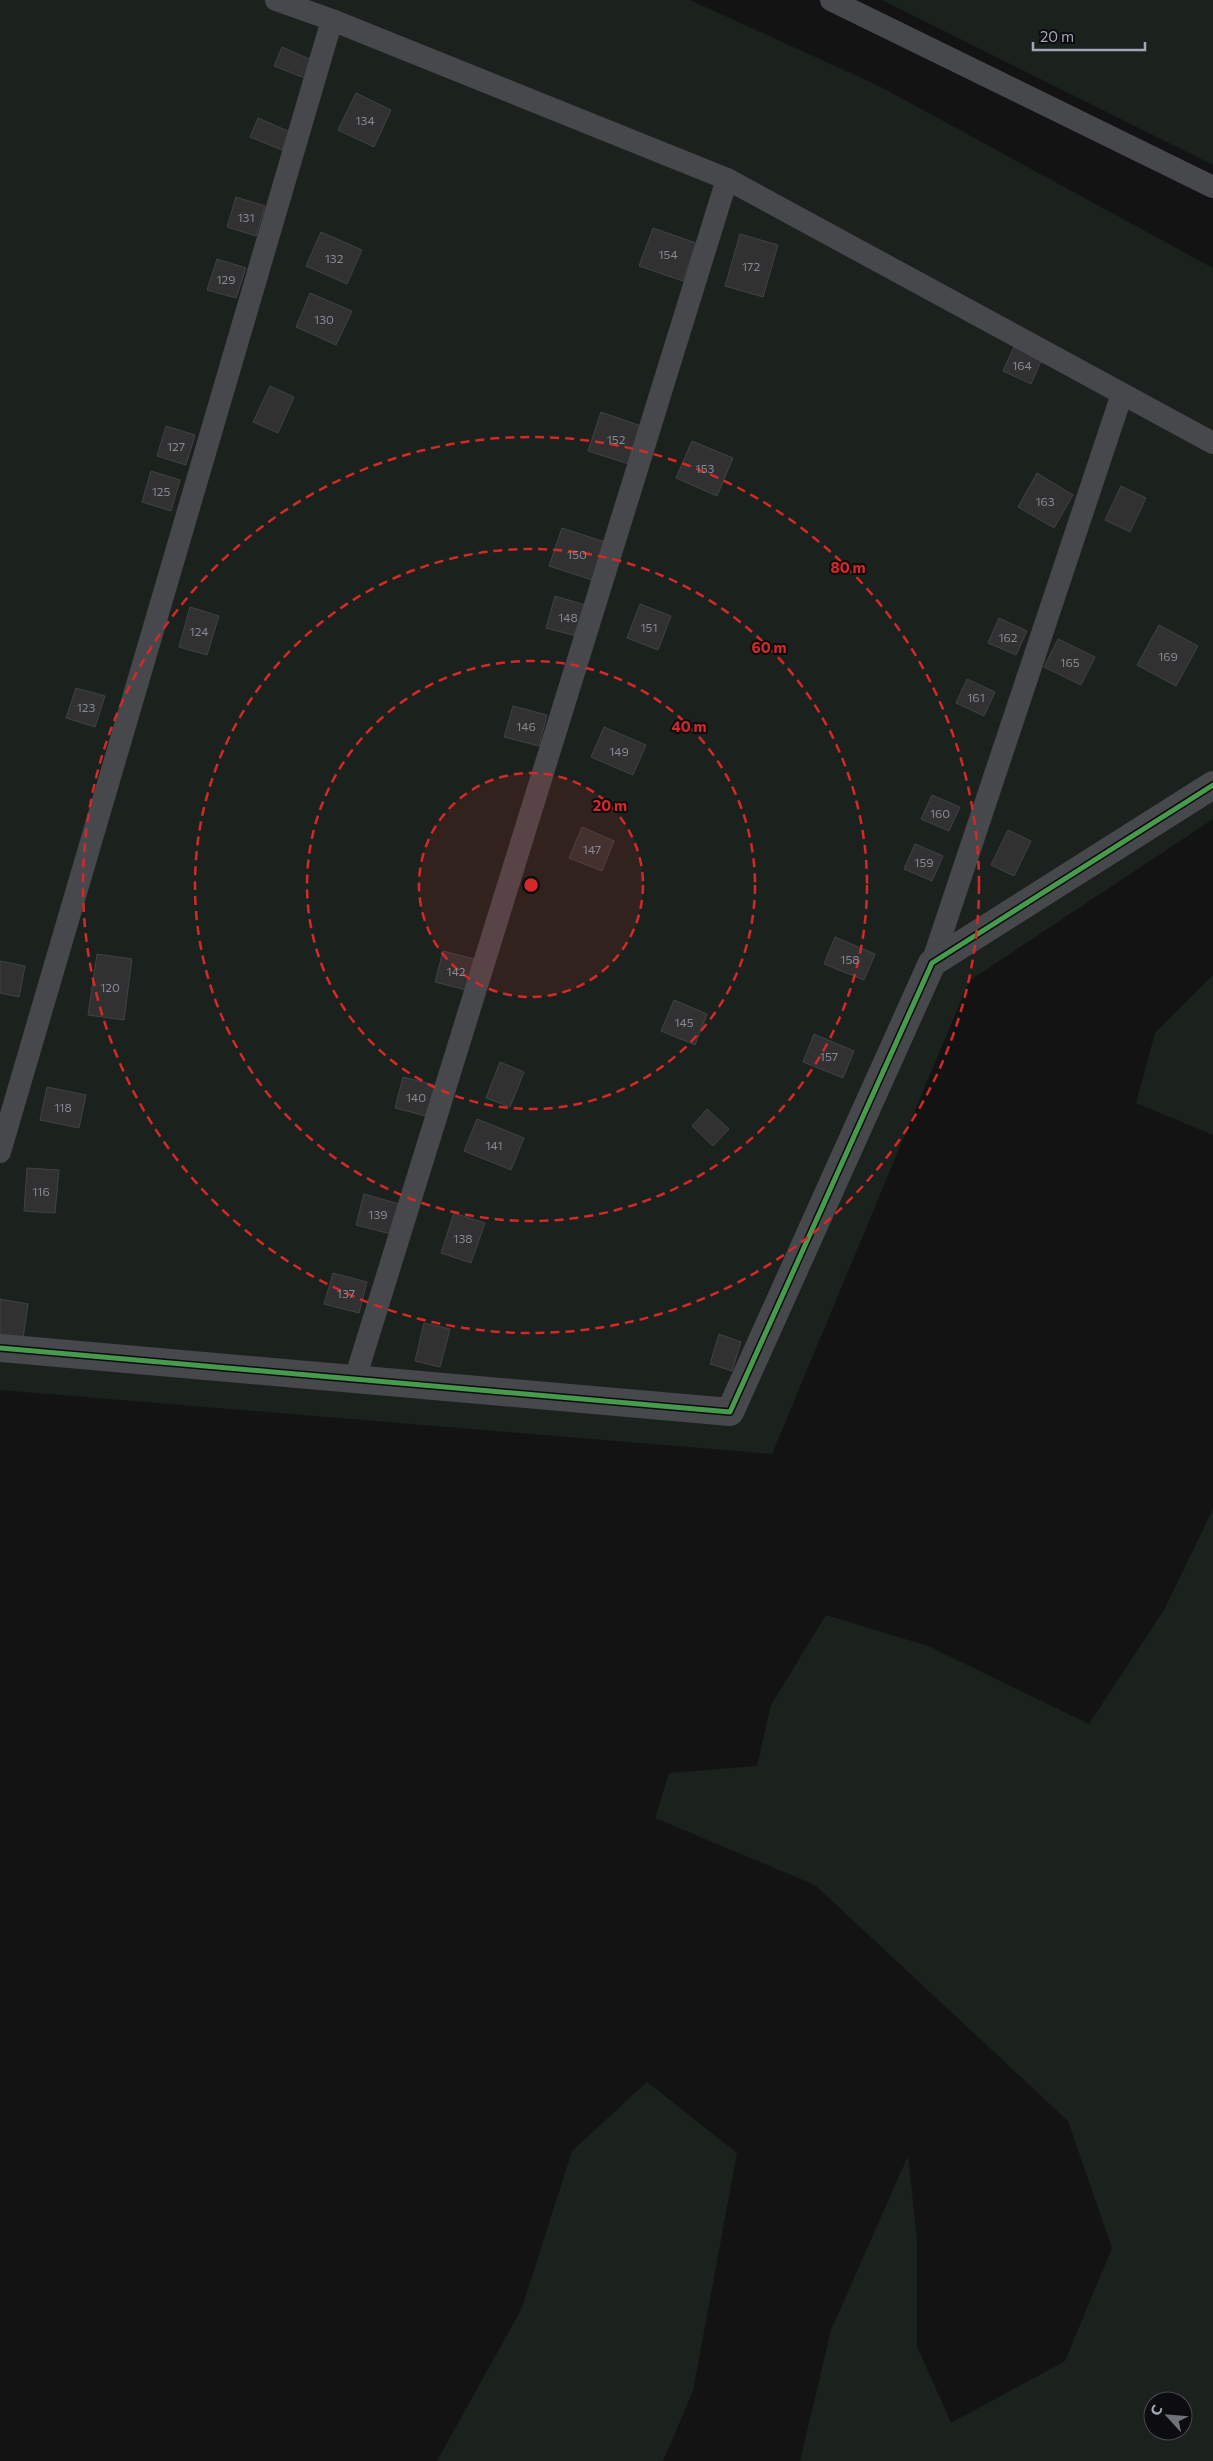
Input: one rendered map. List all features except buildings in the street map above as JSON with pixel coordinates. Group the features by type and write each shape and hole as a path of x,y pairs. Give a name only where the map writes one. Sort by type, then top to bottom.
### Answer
{"street":[{"path":"0,1348 730,1412 932,963 1213,785"}],"lane":[{"path":"276,0 332,20 727,179 1213,443"},
{"path":"832,0 1213,187"},
{"path":"0,1152 332,20"},
{"path":"355,1379 727,179"},
{"path":"932,963 1122,394"}],"shaded area":[{"path":"0,0 690,0 879,86 1213,268 1213,819 969,981 772,1454 0,1390"},
{"path":"882,0 1213,0 1213,165"},
{"path":"1213,975 1213,1135 1136,1103 1155,1033"},
{"path":"1213,1509 1213,2461 800,2461 831,2330 908,2156 917,2240 917,2346 951,2423 1065,2361 1112,2248 1068,2121 815,1885 655,1818 669,1773 757,1766 771,1705 826,1615 928,1646 1089,1724 1164,1610"},
{"path":"647,2082 737,2153 693,2391 663,2461 437,2461 522,2308 572,2151"}],"cycle path":[{"path":"0,1348 730,1412 932,963 1213,785"}]}
